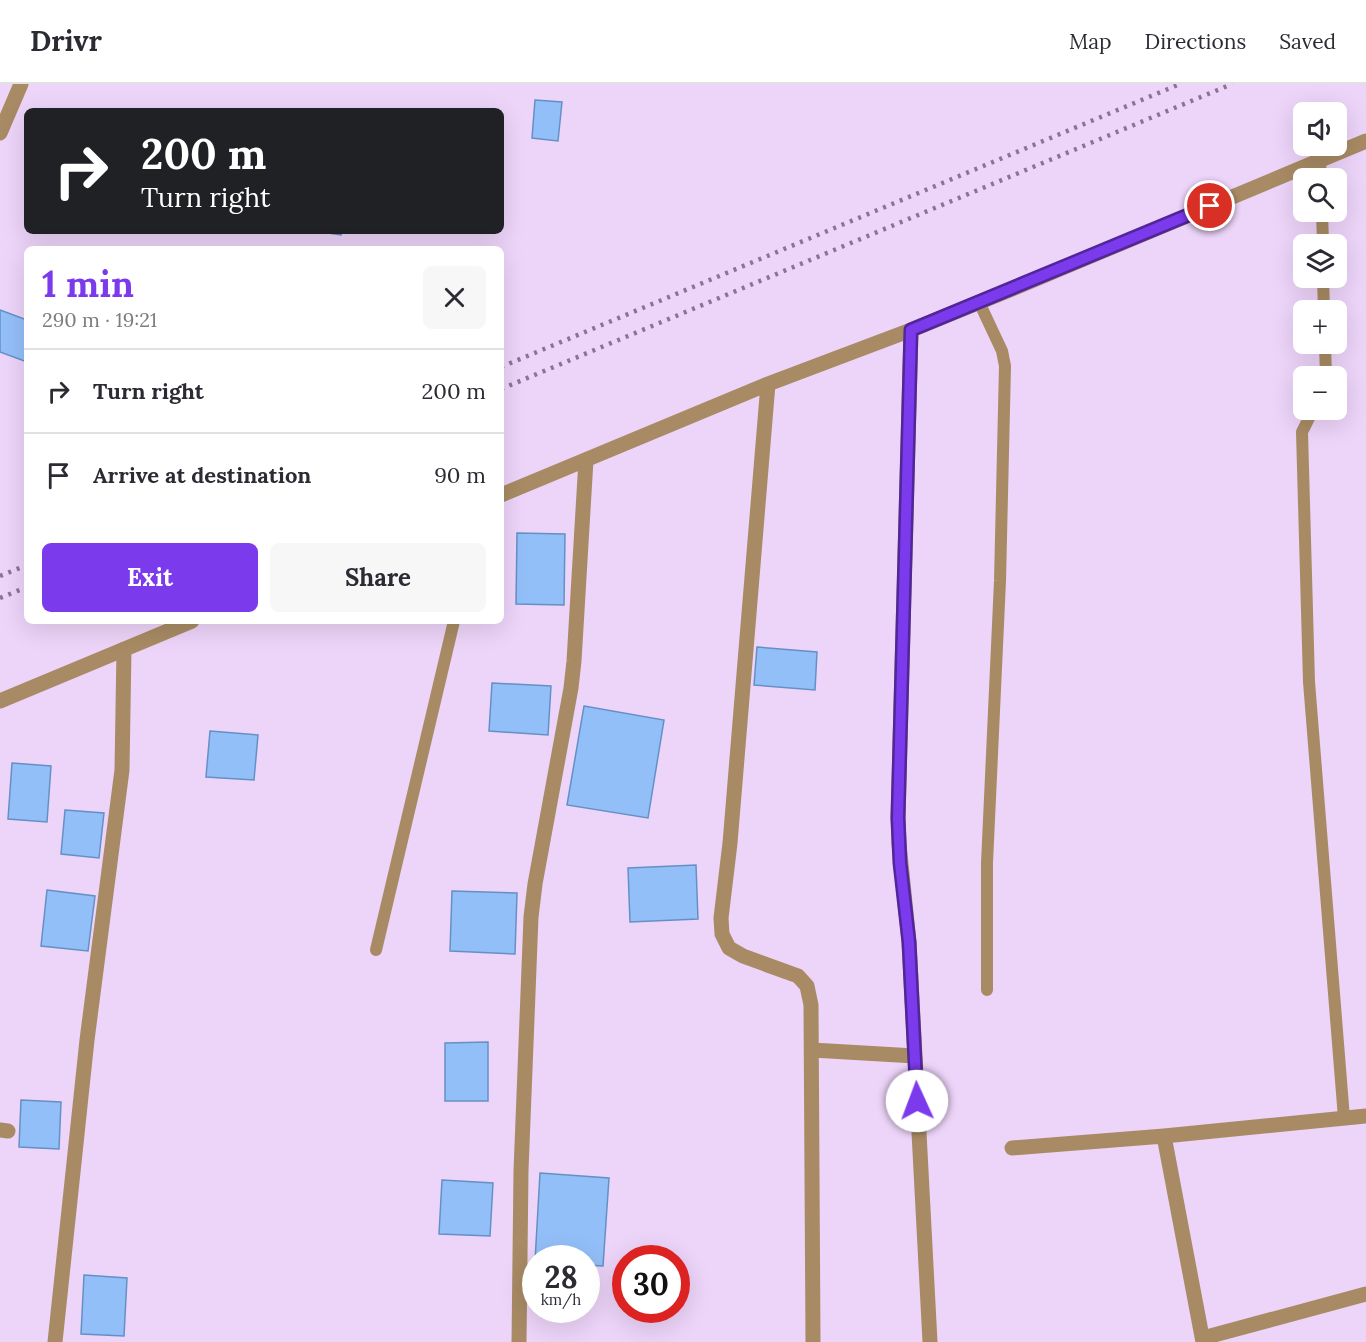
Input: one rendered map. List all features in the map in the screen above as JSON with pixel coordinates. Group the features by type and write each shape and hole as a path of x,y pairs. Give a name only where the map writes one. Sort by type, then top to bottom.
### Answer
{"street":[{"path":"0,133 21,84"},
{"path":"504,494 768,384 911,330 1366,141"},
{"path":"911,330 898,818 909,942 930,1342"},
{"path":"768,384 730,843 721,918 722,934 729,948 743,956 798,976 807,986 812,1005 813,1342"},
{"path":"519,1342 521,1171 531,917 571,688 586,460"},
{"path":"0,701 185,624"},
{"path":"55,1342 87,1040 122,770 124,649"},
{"path":"812,1050 915,1056"},
{"path":"1011,1148 1366,1116"},
{"path":"1164,1136 1203,1340 1366,1294"}],"lane":[{"path":"1320,160 1320,168"},
{"path":"979,302 1002,351 1005,366 1000,580 987,863 987,990"},
{"path":"1308,420 1302,432 1309,682 1344,1118"},
{"path":"376,950 453,624"}],"building":[{"path":"535,100 562,102 558,141 532,138"},
{"path":"0,310 24,319 24,361 0,352"},
{"path":"517,533 565,534 564,605 516,604"},
{"path":"757,647 817,652 815,690 754,685"},
{"path":"492,683 551,686 548,735 489,731"},
{"path":"584,706 664,720 648,818 567,805"},
{"path":"210,731 258,735 254,780 206,777"},
{"path":"12,763 51,766 47,822 8,819"},
{"path":"65,810 104,813 99,858 61,854"},
{"path":"696,865 698,919 630,922 628,868"},
{"path":"47,890 95,896 88,951 41,946"},
{"path":"452,891 517,893 515,954 450,951"},
{"path":"488,1042 488,1101 445,1101 445,1043"},
{"path":"21,1100 61,1102 59,1149 19,1147"},
{"path":"540,1173 609,1178 603,1266 600,1266 600,1245 536,1245"},
{"path":"442,1180 493,1183 490,1236 439,1234"},
{"path":"84,1275 127,1278 124,1336 81,1334"}],"railway":[{"path":"504,366 1180,84"},
{"path":"504,388 1232,84"},
{"path":"0,576 24,566"},
{"path":"0,598 24,588"}],"route":[{"path":"917,1101 909,942 900,863 898,818 911,330 1210,206"}]}
